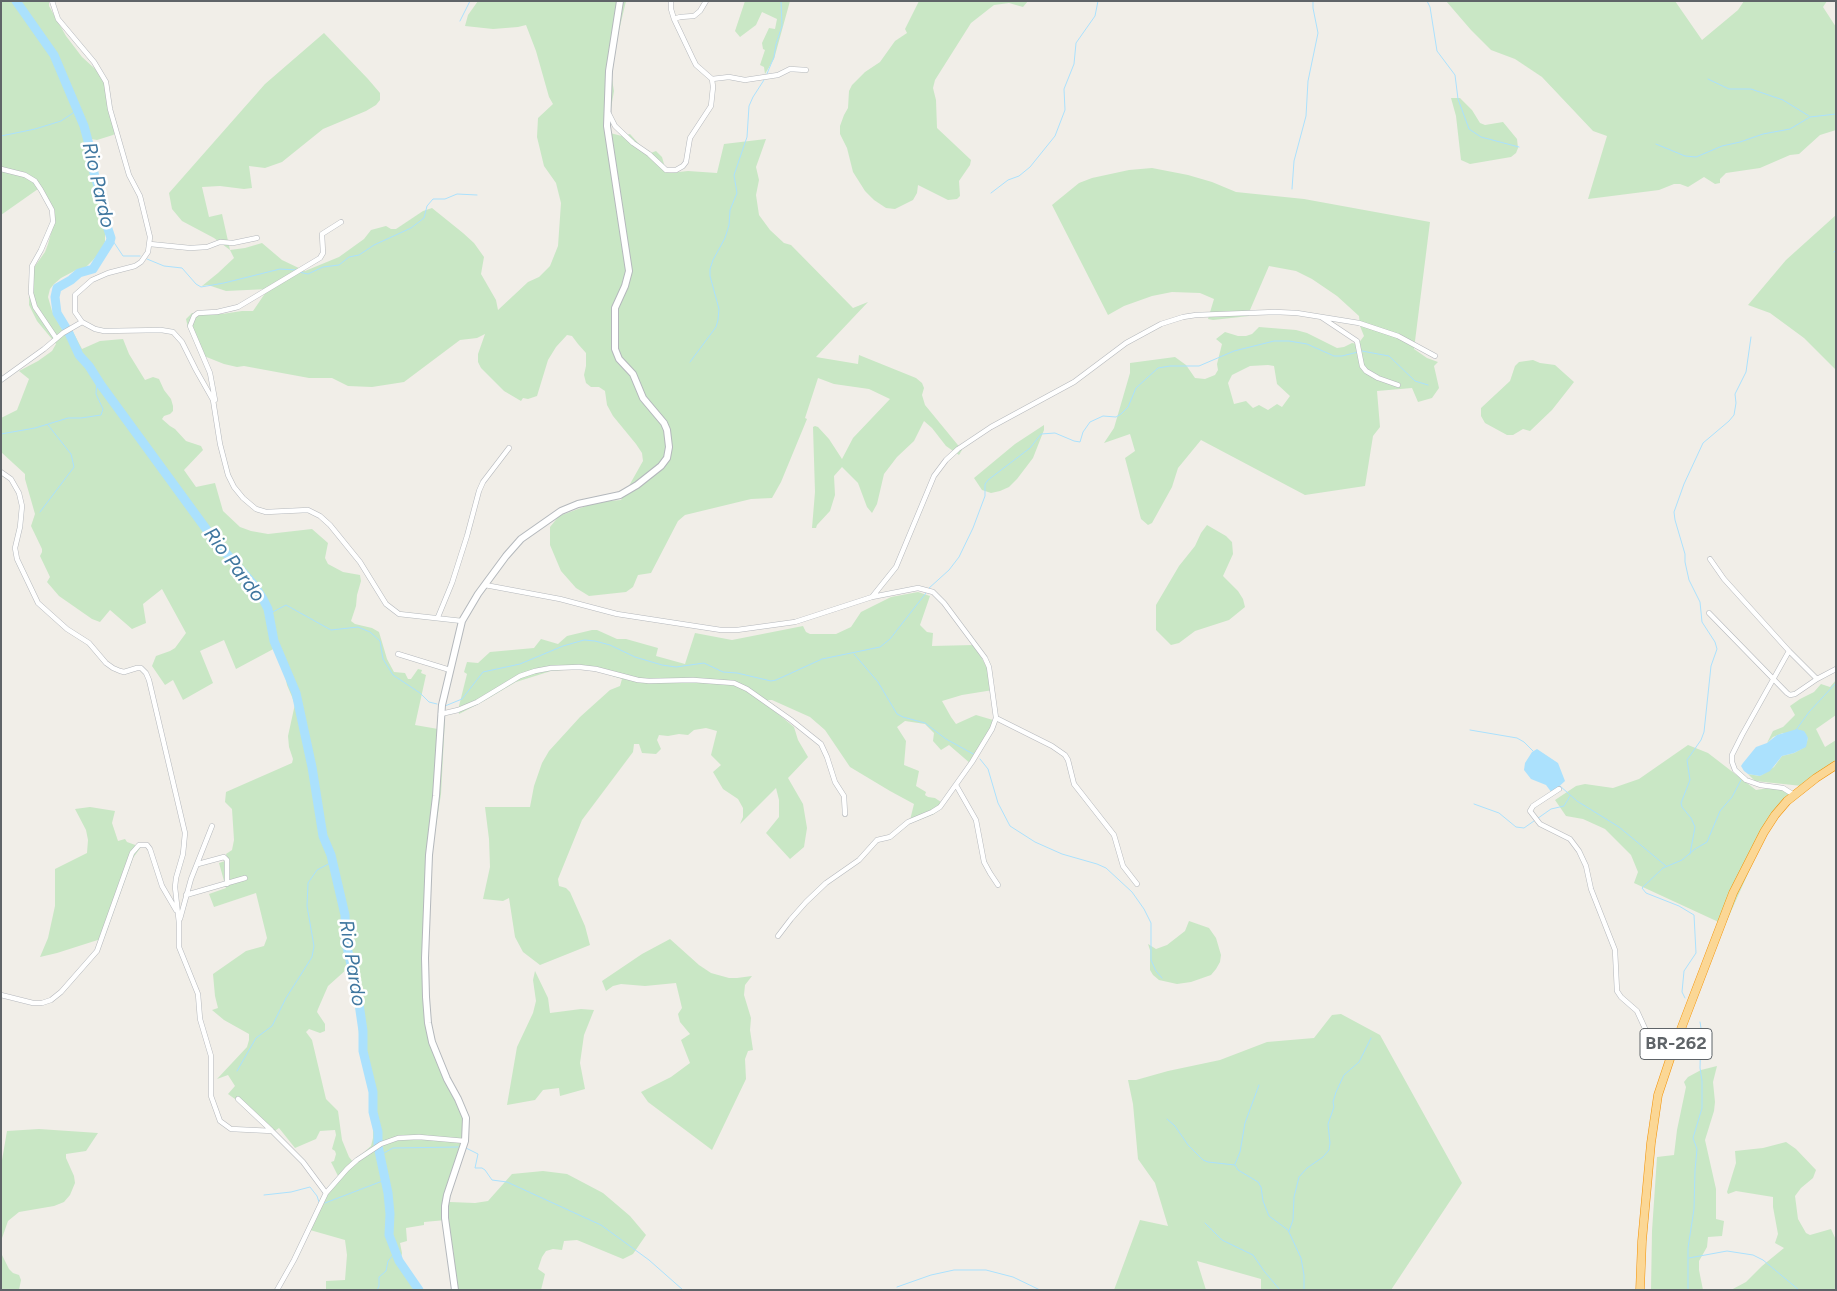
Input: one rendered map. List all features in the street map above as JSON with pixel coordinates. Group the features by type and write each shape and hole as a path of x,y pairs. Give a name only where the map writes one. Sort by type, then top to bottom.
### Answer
{"highway":[{"name":"BR-262","path":"1640,1290 1642,1241 1651,1143 1658,1095 1672,1055 1733,893 1774,814 1794,795 1836,765"}],"street":[{"path":"52,1 58,19 94,62 106,82 110,109 127,168 140,196 149,231 150,244 148,252 136,266 108,273 92,280 80,290 75,295 75,312 82,322 94,329 104,331 161,330 173,332 182,342 215,407"},
{"path":"456,1290 445,1212 447,1195 464,1141 466,1118 432,1042 428,1023 426,997 426,902 442,714 462,621 506,556 532,530 561,511 578,504 620,494 652,474 667,458 669,438 664,423 643,398 633,374 619,359 615,349 615,308 625,286 629,266 618,187 608,134 610,62 620,1"},
{"path":"608,105 612,122 628,139 649,154 661,167 666,170 676,170 683,166 686,162 690,138 711,106 713,87 712,79 696,65 674,20 670,9 671,1"},
{"path":"674,20 680,17 694,16 700,11 706,1"},
{"path":"712,79 728,77 745,80 778,75 790,69 806,70"},
{"path":"1,169 25,175 35,181 52,210 50,229 32,266 32,292 35,307 56,338"},
{"path":"341,222 322,234 323,253 320,258 238,307 218,312 198,313 194,316 190,326 210,373 214,389 220,444 228,475 243,498 256,509 266,512 308,510 330,524 360,562 386,604 392,610 399,614 417,617 438,617 462,621"},
{"path":"150,244 190,248 207,247 220,242 233,243 256,238"},
{"path":"872,597 896,568 934,476 958,449 992,427 1061,390 1126,343 1161,324 1196,315 1275,312 1320,317 1359,323 1374,328 1406,340 1434,356"},
{"path":"1320,317 1357,341 1362,366 1366,371 1378,378 1398,384"},
{"path":"1,380 56,338 82,322"},
{"path":"438,617 452,584 479,491 483,482 509,448"},
{"path":"1,472 11,479 19,493 22,506 15,548 17,559 38,603 66,629 88,643 113,668 120,672 141,668 146,673 184,823 185,843 176,878 180,947 198,994 200,1019 211,1056 211,1096 220,1121 231,1129 272,1131"},
{"path":"1710,559 1724,579 1788,652 1817,679"},
{"path":"485,585 560,599 618,614 721,630 737,630 795,622 872,597 922,588 930,591 944,603 987,663 991,674 996,718 992,729 945,801 932,812 908,822 890,837 881,838 873,843 859,860 812,895 778,936"},
{"path":"1709,613 1773,680 1790,695 1795,694 1836,669"},
{"path":"1788,652 1732,755 1733,766 1746,780 1783,788 1794,795"},
{"path":"398,654 450,670"},
{"path":"442,714 477,702 520,676 551,668 579,667 596,669 638,680 693,680 734,684 747,689 791,720 820,744 827,757 834,782 844,796 845,814"},
{"path":"996,718 1052,746 1065,755 1074,784 1114,835 1123,866 1137,884"},
{"path":"956,785 976,820 984,862 998,885"},
{"path":"1559,789 1533,806 1530,811 1540,824 1570,838 1579,851 1586,866 1591,889 1615,950 1617,991 1637,1011 1648,1035 1672,1055"},
{"path":"179,923 186,895 212,826"},
{"path":"1,995 33,1003 42,1003 51,1000 62,992 98,951 132,853 139,845 143,844 150,849 162,886 177,911"},
{"path":"198,864 224,857 227,860 227,884"},
{"path":"186,895 245,878"},
{"path":"238,1099 302,1162 326,1193"},
{"path":"277,1290 298,1252 326,1193 347,1168 381,1144 398,1138 464,1141"}],"green space":[{"path":"1,1 49,1 49,6 66,36 82,57 103,76 109,108 118,127 118,131 113,135 97,140 91,139 90,152 105,214 105,242 99,254 84,269 78,269 61,278 50,289 48,297 52,311 64,333 72,330 82,349 100,341 123,339 129,354 145,380 153,377 159,379 171,399 173,411 162,419 186,441 201,446 203,450 184,470 196,487 215,483 223,511 240,527 268,534 312,529 328,543 325,558 328,564 343,572 360,575 361,581 351,621 379,632 387,659 394,672 405,673 408,679 411,679 418,669 422,670 421,673 426,675 415,725 438,729 445,718 441,794 431,858 426,974 432,1035 463,1113 461,1149 445,1200 475,1203 488,1201 512,1174 543,1171 567,1174 603,1193 630,1216 646,1235 633,1254 623,1259 577,1240 564,1241 562,1250 553,1249 546,1251 542,1257 538,1269 545,1274 541,1290 457,1290 453,1249 446,1220 424,1222 424,1225 406,1228 407,1241 400,1243 402,1253 400,1263 422,1290 326,1290 326,1281 345,1280 347,1255 345,1240 310,1230 323,1197 340,1180 331,1162 334,1161 336,1154 332,1149 336,1135 335,1130 320,1131 316,1139 295,1148 279,1128 272,1133 246,1107 228,1094 235,1086 228,1075 217,1079 247,1047 249,1034 224,1020 212,1010 218,1008 213,974 246,951 264,946 267,938 256,893 214,907 209,894 226,888 219,863 228,860 226,854 232,850 234,840 232,809 225,802 226,792 292,763 293,759 288,736 295,704 287,685 279,646 236,669 224,640 200,651 213,683 183,700 173,680 165,685 152,666 156,656 175,648 186,633 162,589 143,604 146,623 132,629 110,610 100,622 92,619 59,596 47,582 50,577 40,556 42,549 31,526 35,514 25,474 1,452 1,418 17,410 29,379 19,371 52,351 56,344 37,321 29,305 30,273 45,252 48,244 53,226 52,213 38,189 1,215","holes":["347,969 350,969 356,998 361,1058 373,1103 373,1138 371,1146 353,1162 342,1140 338,1111 326,1099 312,1040 306,1032 309,1029 320,1033 325,1031 325,1024 317,1012 318,1009 328,986"]},
{"path":"478,1 626,1 612,60 611,74 614,91 611,108 607,114 610,133 622,136 630,134 648,154 656,151 662,157 666,171 670,173 688,171 717,173 724,144 766,139 756,167 759,180 756,195 759,215 770,230 784,243 791,245 853,308 868,302 816,357 858,364 859,355 916,378 922,383 924,388 922,395 925,405 962,450 959,455 946,446 924,421 914,441 897,457 884,474 877,504 872,513 867,507 858,483 842,467 834,476 835,495 830,511 816,528 812,528 815,492 813,427 818,427 829,439 842,459 853,438 890,399 869,389 834,384 818,378 805,418 807,419 781,482 772,498 751,499 685,515 678,521 651,573 638,575 633,587 626,592 589,596 576,588 561,571 550,545 550,527 559,516 597,502 621,500 643,461 642,453 613,416 607,405 605,391 599,387 591,387 586,383 584,375 586,353 572,336 567,335 548,360 537,396 528,399 523,398 521,401 504,391 481,368 478,362 478,354 485,334 477,338 460,340 404,382 372,387 348,386 332,378 309,378 224,364 204,356 188,328 186,319 192,313 222,314 253,311 268,289 226,291 208,285 202,286 234,258 230,250 262,243 282,260 305,271 339,257 364,239 371,230 386,226 396,229 423,211 432,208 474,243 484,257 481,274 496,300 498,310 528,282 539,277 550,266 558,246 561,203 556,183 544,166 537,137 538,118 553,104 549,97 536,51 526,25 493,29 465,26 468,15"},
{"path":"745,1 790,1 774,59 765,74 764,67 760,65 765,50 762,43 769,28 775,29 777,19 762,12 756,25 740,37 735,31"},
{"path":"919,1 1028,1 1023,7 1009,3 994,5 971,23 935,80 933,88 936,100 937,128 971,160 970,165 959,181 960,196 957,199 948,200 918,185 917,193 913,200 895,209 886,208 865,191 853,172 847,148 840,134 840,126 848,108 849,91 852,85 865,72 880,62 895,41 907,33 905,29"},
{"path":"1446,1 1675,1 1702,40 1738,10 1744,1 1827,1 1823,7 1836,27 1836,130 1820,135 1799,154 1790,155 1760,168 1726,173 1720,179 1720,183 1715,184 1704,177 1688,187 1674,184 1659,190 1588,199 1607,136 1593,131 1542,77 1515,59 1491,50"},
{"path":"324,33 380,93 380,100 366,111 323,129 282,162 265,168 249,166 252,188 202,187 209,217 222,214 230,250 214,238 182,221 172,209 169,193 265,84"},
{"path":"1451,98 1460,98 1472,110 1480,123 1485,125 1503,122 1517,139 1518,148 1516,153 1511,157 1470,164 1461,160 1456,116"},
{"path":"1152,168 1188,175 1236,192 1304,199 1430,222 1414,349 1427,358 1438,362 1434,366 1439,388 1432,398 1418,402 1412,388 1377,391 1380,427 1373,436 1365,486 1305,495 1201,440 1178,468 1172,487 1152,523 1148,525 1141,519 1125,458 1135,451 1130,434 1104,443 1114,428 1130,373 1130,363 1175,357 1186,365 1195,378 1205,379 1215,375 1218,370 1217,364 1222,344 1216,339 1225,332 1246,336 1252,334 1259,327 1296,330 1307,333 1337,348 1352,343 1358,344 1364,336 1359,316 1337,296 1296,271 1269,266 1249,316 1208,319 1214,299 1200,293 1172,292 1152,296 1124,306 1108,315 1052,205 1079,183 1092,178 1129,170","holes":["1250,366 1274,366 1277,384 1290,396 1282,407 1277,404 1268,410 1259,405 1253,408 1246,401 1234,404 1228,383 1232,375"]},
{"path":"1836,215 1836,370 1804,338 1770,313 1748,305 1786,260"},
{"path":"1533,360 1555,365 1574,382 1552,410 1530,431 1523,429 1513,435 1507,435 1485,423 1481,416 1481,408 1510,381 1515,366 1519,362"},
{"path":"1044,425 1044,430 1033,458 1017,479 1009,487 1000,491 991,493 982,490 974,478 1015,444"},
{"path":"1207,525 1226,536 1232,542 1233,554 1223,576 1238,591 1245,607 1229,620 1195,631 1179,643 1171,645 1156,630 1156,605 1179,566 1195,546"},
{"path":"918,592 930,596 920,625 927,632 933,633 932,646 974,645 988,669 993,690 962,695 942,701 951,717 956,724 976,715 993,720 998,717 1000,720 993,725 971,764 949,745 941,750 933,741 934,733 925,724 905,721 897,727 906,741 904,765 919,771 916,786 926,792 925,795 928,797 935,798 944,804 939,810 934,814 909,824 914,804 850,767 825,730 810,717 772,700 768,700 766,704 794,727 798,740 808,757 788,778 803,804 807,828 804,847 790,859 766,833 779,817 779,800 776,788 740,824 743,817 743,808 738,799 723,789 713,772 721,765 711,755 717,731 706,728 694,730 688,735 659,735 657,740 661,749 656,754 642,753 639,744 634,744 633,752 582,820 558,879 559,886 566,888 570,892 585,926 590,945 540,965 523,952 515,937 509,898 503,901 483,899 490,867 485,807 530,807 534,786 542,763 549,751 580,717 610,690 620,686 622,679 588,668 551,671 516,682 459,714 459,706 467,674 464,672 467,662 478,663 490,652 534,648 541,639 558,644 567,636 597,630 617,639 626,639 658,648 656,656 685,664 695,633 732,640 803,626 806,632 810,634 836,634 851,627 861,612 891,597"},
{"path":"1836,680 1836,715 1816,729 1825,747 1836,740 1836,761 1802,786 1755,781 1748,774 1760,776 1774,767 1782,756 1794,753 1805,747 1808,738 1783,733 1773,737 1767,743 1773,731 1783,727 1795,715 1790,706 1814,692 1821,684 1830,687"},
{"path":"1688,745 1708,753 1756,790 1769,788 1789,790 1788,800 1771,822 1725,925 1634,883 1638,872 1631,855 1605,829 1583,819 1566,816 1555,800 1576,786 1585,784 1613,788 1639,779"},
{"path":"90,807 115,811 112,823 118,841 125,839 127,842 141,847 133,858 104,938 40,957 48,938 55,906 55,869 87,853 88,840 86,830 75,809"},
{"path":"1189,921 1209,928 1216,938 1221,955 1220,962 1211,975 1191,982 1177,984 1159,980 1150,970 1150,950 1148,944 1156,949 1167,945 1185,931"},
{"path":"670,939 699,965 711,973 729,978 752,976 745,985 744,995 751,1018 750,1030 753,1050 748,1051 745,1059 746,1079 712,1150 648,1102 641,1092 671,1077 690,1063 681,1040 690,1034 680,1022 678,1014 682,1008 676,983 645,986 621,984 613,986 606,991 602,981 642,954"},
{"path":"535,971 548,998 550,1013 581,1009 594,1010 584,1035 580,1063 585,1089 560,1096 559,1088 543,1090 535,1100 507,1105 517,1047 533,1013 536,1001 533,980"},
{"path":"1341,1014 1380,1035 1462,1183 1391,1290 1261,1290 1261,1279 1197,1261 1206,1290 1114,1290 1140,1220 1168,1226 1155,1183 1138,1159 1133,1104 1128,1080 1136,1080 1220,1060 1267,1042 1314,1038 1332,1015"},
{"path":"1717,1066 1713,1082 1714,1111 1705,1140 1716,1189 1716,1219 1724,1221 1722,1236 1708,1237 1707,1247 1699,1261 1703,1290 1651,1290 1652,1231 1657,1157 1674,1155 1686,1087 1684,1082 1688,1077 1701,1070"},
{"path":"39,1129 98,1133 86,1151 66,1154 75,1183 70,1195 64,1202 54,1206 19,1212 8,1221 1,1241 1,1166 7,1131"},
{"path":"1786,1142 1796,1149 1816,1170 1813,1178 1795,1196 1798,1219 1806,1233 1810,1235 1831,1229 1836,1240 1836,1290 1731,1290 1746,1282 1784,1248 1775,1243 1778,1234 1773,1197 1736,1191 1728,1194 1736,1163 1735,1151 1763,1148"},
{"path":"1,1253 9,1269 19,1275 21,1280 19,1290 1,1290"}],"water":[{"path":"1797,729 1804,731 1808,738 1806,747 1782,756 1770,771 1760,776 1748,774 1744,771 1741,766 1756,747 1767,743 1777,735"},
{"path":"1537,749 1558,763 1565,781 1552,793 1546,785 1531,779 1524,770 1525,763 1532,752"}],"waterway":[{"name":"Rio Pardo","path":"16,1 54,55 84,126 111,238 93,269 79,273 57,288 55,297 57,313 79,355 89,366 212,537 254,585 263,599 268,609 274,641 296,693 312,767 323,836 331,855 345,915 346,943 357,990 363,1031 363,1051 373,1092 373,1112 378,1132 378,1146 388,1193 389,1235 399,1261 419,1290"},
{"path":"460,21 470,1"},
{"path":"766,76 774,57 782,26 781,1"},
{"path":"991,193 1030,167 1055,136 1065,110 1064,89 1074,64 1076,43 1095,16 1098,1"},
{"path":"1292,189 1294,161 1306,116 1308,81 1318,33 1313,1"},
{"path":"1427,1 1430,7 1437,51 1455,75 1458,99 1469,129 1481,137 1519,147"},
{"path":"1708,79 1729,89 1751,89 1783,100 1809,116"},
{"path":"690,362 716,327 718,320 719,309 710,276 710,269 725,238 729,225 730,210 737,193 734,175 747,137 749,106 764,80"},
{"path":"1,136 61,121 76,109"},
{"path":"1656,144 1685,156 1696,157 1722,146 1763,134 1790,129 1810,117 1836,114"},
{"path":"299,272 308,274 323,267 339,265 349,257 359,255 374,245 411,228 424,218 427,206 433,199 445,199 457,194 477,195"},
{"path":"111,238 123,256 140,256"},
{"path":"147,259 164,266 182,268 201,287 280,269 296,270"},
{"path":"1690,854 1695,827 1681,803 1690,780 1687,760 1701,740 1704,732 1711,666 1717,649 1715,642 1702,622 1700,602 1689,580 1685,554 1674,512 1684,484 1703,443 1734,415 1735,394 1746,372 1751,337"},
{"path":"928,589 949,570 959,557 973,528 985,496 985,484 988,480 1030,448 1041,434 1055,433 1080,442 1083,432 1090,422 1103,416 1116,417 1121,414 1128,407 1136,388 1158,368 1199,366 1234,351 1274,341 1289,341 1307,344 1334,356 1362,351 1389,356 1415,381 1428,385"},
{"path":"1,434 35,428 68,418 101,415 103,409 96,394 97,379"},
{"path":"40,512 74,467 71,454 48,425"},
{"path":"445,706 462,699 483,672 520,664 563,646 584,640 610,645 635,657 662,665 676,667 704,663 723,672 737,673 771,681 776,680 822,659 880,647 890,639 926,593"},
{"path":"269,614 286,605 331,630 358,627 370,632 380,641 383,659 393,675 420,693 429,702 437,704"},
{"path":"854,654 878,682 897,714 925,723 946,739 975,755"},
{"path":"1796,730 1809,712 1836,683"},
{"path":"1470,730 1517,738 1533,751"},
{"path":"980,759 988,769 998,803 1010,826 1035,842 1062,854 1106,868 1132,892 1151,923 1151,960 1162,978"},
{"path":"1685,998 1682,992 1684,971 1696,953 1694,915 1679,906 1646,893 1642,888 1663,868 1682,860 1707,842 1720,811 1732,797 1741,780"},
{"path":"1560,786 1577,801 1619,827 1666,866"},
{"path":"1474,804 1499,813 1516,827 1524,828 1551,809 1564,806 1570,796"},
{"path":"237,1071 256,1038 272,1026 286,998 312,957 314,946 307,906 308,883 317,870 332,862"},
{"path":"1688,1290 1688,1248 1694,1209 1697,1149 1693,1138 1702,1108 1700,1022"},
{"path":"1289,1231 1293,1220 1294,1197 1299,1177 1329,1150 1328,1124 1334,1107 1333,1102 1336,1092 1344,1075 1359,1062 1371,1038"},
{"path":"1235,1164 1240,1152 1245,1123 1259,1085"},
{"path":"1167,1119 1203,1160 1235,1165 1238,1170 1258,1182 1269,1216 1288,1230 1301,1258 1304,1290"},
{"path":"379,1153 384,1153 393,1148 458,1147"},
{"path":"466,1148 478,1154 475,1168 485,1170 492,1180 507,1182 601,1225 649,1260 683,1290"},
{"path":"325,1203 385,1180"},
{"path":"264,1195 291,1192 310,1187 319,1202"},
{"path":"1205,1223 1222,1240 1253,1255 1280,1290"},
{"path":"1689,1258 1727,1251 1753,1255 1763,1260 1799,1290"},
{"path":"377,1290 379,1277 386,1271 388,1261 395,1253"},
{"path":"897,1287 931,1275 954,1270 986,1270 1013,1277 1040,1290"}]}
